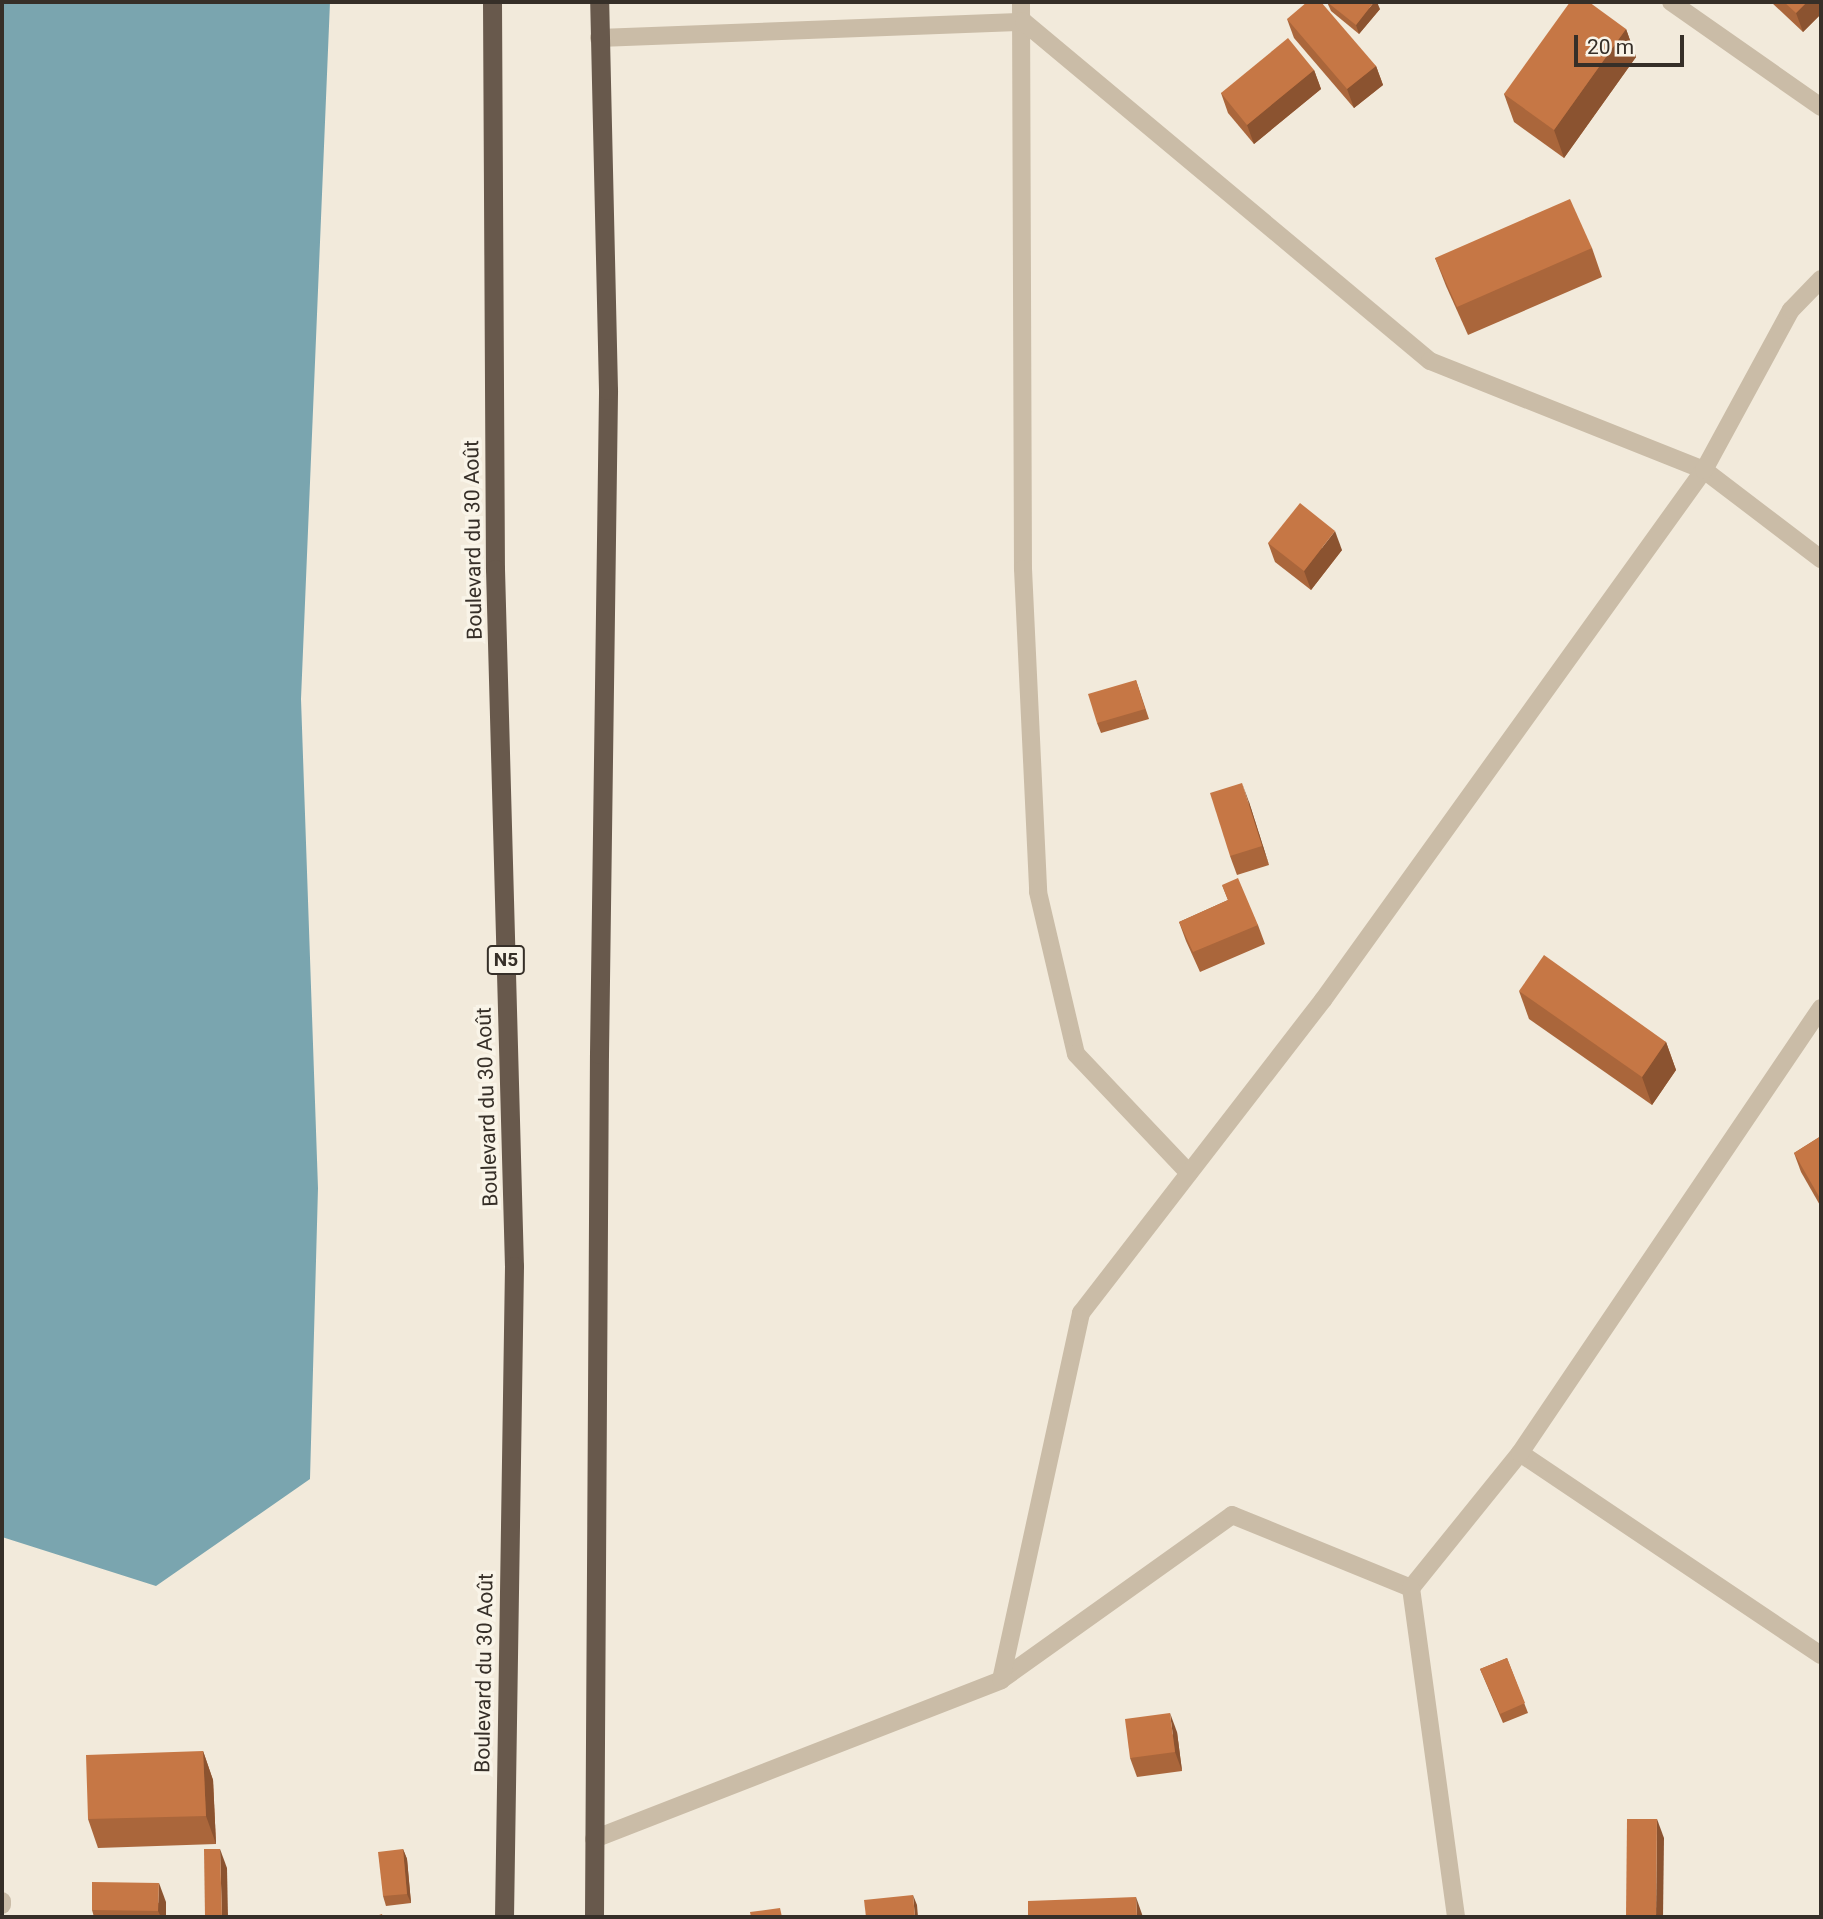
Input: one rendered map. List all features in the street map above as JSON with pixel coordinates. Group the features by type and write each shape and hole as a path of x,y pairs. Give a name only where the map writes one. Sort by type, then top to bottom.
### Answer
{"highway":[{"name":"Boulevard du 30 Août","path":"492,2 495,569 514,1266 504,1917"},
{"path":"594,1917 599,1067 608,390 599,2"}],"street":[{"path":"1021,2 1024,22 1023,569 1038,892 1076,1054 1189,1173"},
{"path":"1671,2 1821,107"},
{"path":"599,38 1024,22 1430,360 1704,470 1821,559"},
{"path":"1001,1680 1081,1313 1323,1000 1704,470 1791,310 1821,279"},
{"path":"1456,1917 1411,1588 1520,1453 1821,1008"},
{"path":"1520,1453 1821,1655"},
{"path":"594,1839 1001,1680 1232,1515 1411,1588"}],"water":[{"path":"2,2 330,2 301,699 318,1188 310,1479 156,1586 2,1537"}],"building":[{"path":"1307,2 1321,2 1376,66 1347,89 1287,19"},
{"path":"1327,2 1374,2 1356,25"},
{"path":"1570,2 1589,2 1626,29 1554,130 1504,94"},
{"path":"1784,2 1807,2 1796,13"},
{"path":"1288,38 1314,70 1247,125 1221,93"},
{"path":"1570,199 1592,248 1457,307 1435,258"},
{"path":"1300,503 1335,531 1304,571 1268,543"},
{"path":"1136,680 1145,709 1097,723 1088,694"},
{"path":"1242,783 1262,846 1230,856 1210,793"},
{"path":"1238,878 1258,925 1193,952 1179,922 1228,900 1222,885"},
{"path":"1544,955 1666,1042 1642,1077 1519,991"},
{"path":"1821,1136 1821,1200 1794,1153"},
{"path":"1507,1658 1525,1703 1500,1714 1480,1669"},
{"path":"1170,1713 1175,1752 1130,1758 1125,1719"},
{"path":"203,1751 206,1816 88,1819 86,1755"},
{"path":"1627,1819 1657,1819 1656,1917 1626,1917"},
{"path":"204,1849 220,1849 222,1917 205,1917"},
{"path":"403,1849 407,1894 383,1896 378,1852"},
{"path":"92,1882 159,1883 158,1911 92,1910"},
{"path":"913,1895 915,1917 866,1917 864,1900"},
{"path":"1136,1897 1137,1917 1028,1917 1028,1901"},
{"path":"780,1908 782,1917 751,1917 750,1912"}]}
